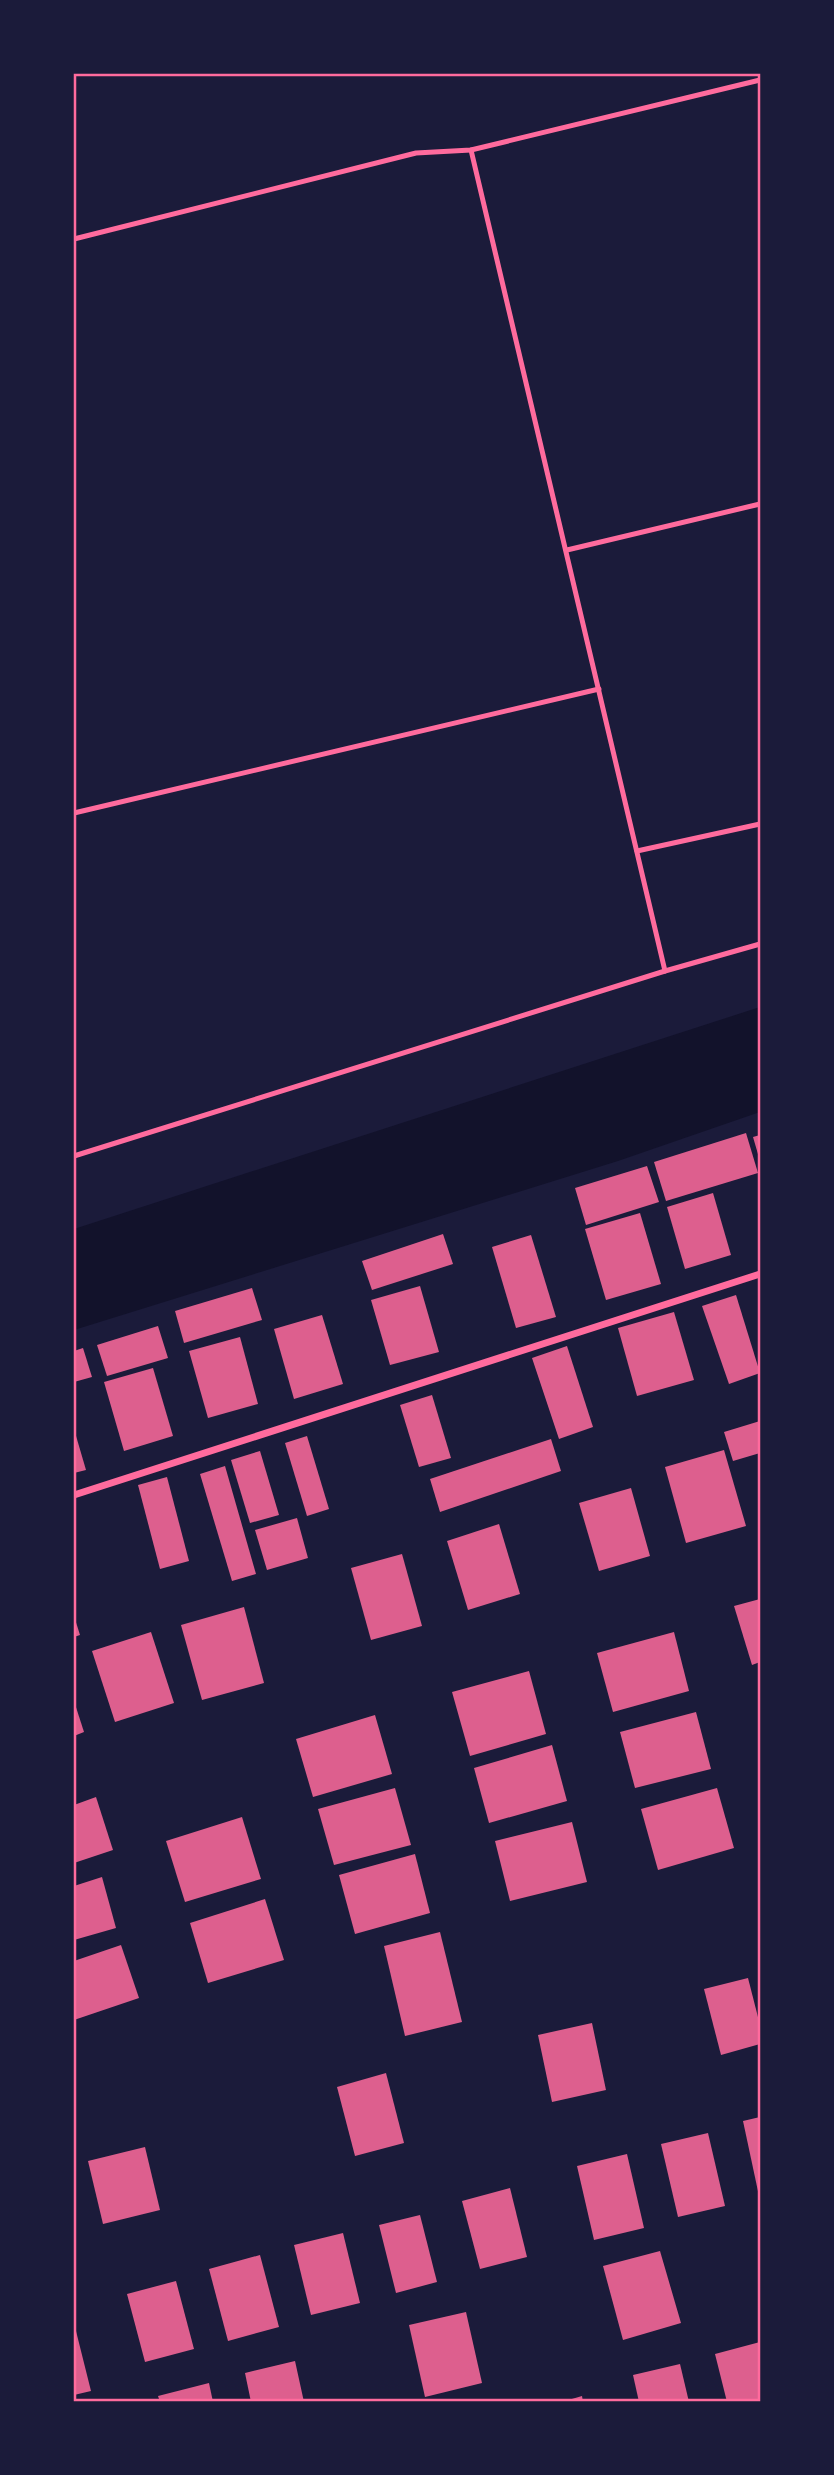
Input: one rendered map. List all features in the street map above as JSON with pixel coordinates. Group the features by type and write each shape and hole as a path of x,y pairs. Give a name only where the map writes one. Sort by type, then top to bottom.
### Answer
{"street":[{"path":"74,1495 761,1274"}],"lane":[{"path":"74,239 416,153 471,150 761,80"},
{"path":"471,150 665,971"},
{"path":"567,550 760,506"},
{"path":"74,813 599,689"},
{"path":"637,851 761,824"},
{"path":"74,1156 665,971 761,944"}],"shaded area":[{"path":"760,1007 760,1112 618,1161 74,1330 74,1229"}],"building":[{"path":"746,1133 758,1173 666,1201 654,1162"},
{"path":"760,1135 760,1161 753,1137"},
{"path":"647,1166 659,1202 586,1225 575,1188"},
{"path":"713,1193 731,1255 685,1269 667,1207"},
{"path":"640,1213 661,1284 606,1300 585,1229"},
{"path":"443,1234 453,1264 372,1290 362,1261"},
{"path":"531,1235 556,1317 516,1328 492,1247"},
{"path":"420,1286 439,1352 390,1365 371,1300"},
{"path":"252,1288 262,1320 184,1343 175,1311"},
{"path":"736,1295 760,1373 729,1384 702,1306"},
{"path":"674,1312 694,1380 637,1396 618,1328"},
{"path":"322,1315 343,1384 294,1399 274,1329"},
{"path":"158,1326 168,1358 107,1376 97,1345"},
{"path":"240,1337 258,1404 208,1418 189,1351"},
{"path":"567,1346 593,1427 559,1439 532,1358"},
{"path":"83,1348 92,1377 74,1382 74,1351"},
{"path":"153,1368 173,1436 124,1451 104,1382"},
{"path":"432,1395 451,1458 419,1467 400,1405"},
{"path":"760,1421 760,1453 733,1461 724,1432"},
{"path":"74,1429 86,1470 74,1473"},
{"path":"307,1436 329,1509 307,1516 285,1443"},
{"path":"551,1439 561,1471 440,1512 430,1479"},
{"path":"724,1450 746,1526 686,1543 665,1467"},
{"path":"260,1451 279,1515 250,1523 231,1460"},
{"path":"225,1466 256,1574 232,1581 200,1474"},
{"path":"167,1477 189,1561 160,1569 138,1485"},
{"path":"631,1488 650,1556 599,1571 579,1503"},
{"path":"297,1518 308,1558 267,1570 255,1530"},
{"path":"499,1524 520,1594 468,1610 447,1541"},
{"path":"402,1554 422,1626 371,1640 351,1568"},
{"path":"760,1599 760,1662 752,1665 734,1606"},
{"path":"244,1607 264,1683 202,1700 181,1625"},
{"path":"74,1616 80,1635 74,1637"},
{"path":"151,1632 174,1703 115,1722 92,1651"},
{"path":"674,1632 689,1691 613,1712 597,1653"},
{"path":"529,1671 546,1734 470,1756 452,1692"},
{"path":"74,1701 84,1732 74,1736"},
{"path":"696,1712 711,1769 635,1788 620,1732"},
{"path":"375,1715 392,1774 313,1797 296,1739"},
{"path":"552,1745 567,1801 489,1823 474,1768"},
{"path":"395,1788 411,1845 334,1865 318,1809"},
{"path":"717,1788 734,1848 658,1870 641,1809"},
{"path":"96,1797 113,1850 74,1863 74,1805"},
{"path":"242,1817 261,1879 185,1902 166,1841"},
{"path":"572,1822 587,1882 510,1901 495,1841"},
{"path":"415,1854 430,1913 355,1934 339,1875"},
{"path":"102,1877 116,1928 74,1940 74,1886"},
{"path":"265,1899 284,1960 208,1983 190,1923"},
{"path":"440,1932 462,2022 405,2036 384,1946"},
{"path":"121,1945 139,1998 74,2020 74,1961"},
{"path":"748,1978 760,2025 760,2044 721,2055 704,1989"},
{"path":"592,2023 606,2090 552,2102 538,2035"},
{"path":"386,2073 404,2143 355,2156 337,2087"},
{"path":"760,2117 760,2196 759,2196 743,2121"},
{"path":"708,2133 725,2206 678,2217 661,2144"},
{"path":"145,2147 160,2210 103,2224 88,2161"},
{"path":"627,2154 644,2228 594,2240 577,2166"},
{"path":"510,2188 527,2257 480,2269 462,2201"},
{"path":"420,2215 437,2282 396,2293 379,2225"},
{"path":"343,2233 360,2303 311,2315 294,2245"},
{"path":"660,2251 681,2323 623,2340 603,2266"},
{"path":"260,2255 279,2327 228,2341 209,2269"},
{"path":"176,2281 194,2349 145,2362 127,2294"},
{"path":"466,2312 482,2383 425,2397 409,2325"},
{"path":"74,2323 91,2391 74,2395"},
{"path":"760,2342 760,2402 727,2402 715,2354"},
{"path":"295,2361 304,2402 251,2402 245,2373"},
{"path":"680,2364 689,2402 639,2402 633,2375"},
{"path":"209,2383 213,2402 160,2402 158,2396"},
{"path":"582,2396 583,2402 565,2402 565,2401"}]}
